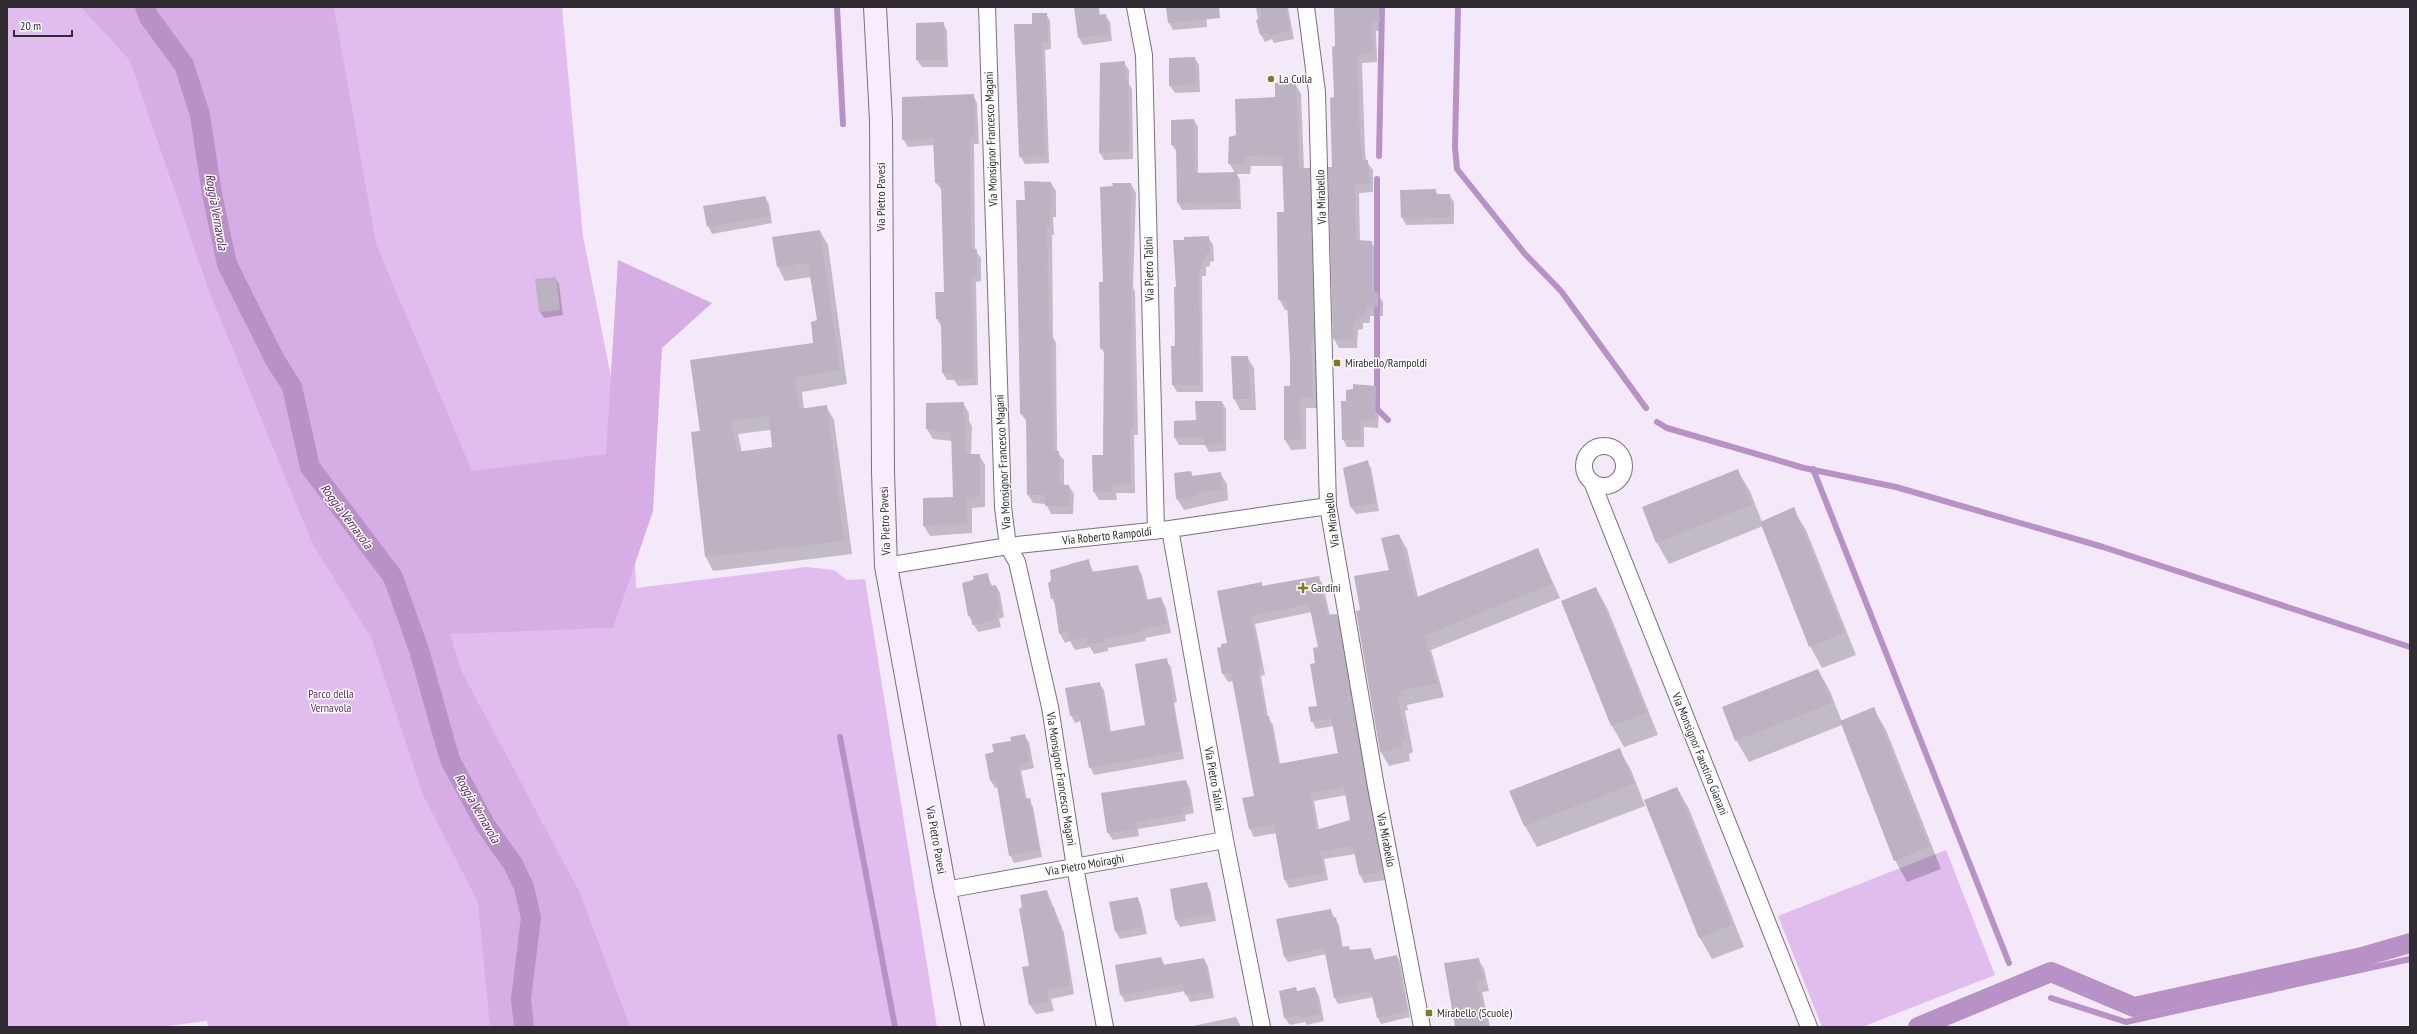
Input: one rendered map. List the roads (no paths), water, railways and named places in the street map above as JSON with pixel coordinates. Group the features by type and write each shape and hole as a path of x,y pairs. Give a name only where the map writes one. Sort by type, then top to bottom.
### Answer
{"street":[{"name":"Via Pietro Pavesi","path":"875,7 881,120 886,566 945,890 973,1027"},
{"name":"Via Monsignor Francesco Magani","path":"987,7 1003,507 1008,546 1017,562 1050,707 1075,867 1104,1027"},
{"name":"Via Pietro Talini","path":"1135,7 1144,55 1163,530 1262,1027"},
{"name":"Via Mirabello","path":"1306,7 1318,92 1328,506 1378,794 1422,1027"},
{"name":"Via Monsignor Faustino Gianani","path":"1592,482 1809,1027"},
{"name":"Via Roberto Rampoldi","path":"886,566 1008,546 1163,530 1328,506"},
{"name":"Via Pietro Moiraghi","path":"945,890 1225,840"}],"waterway":[{"name":"Roggia Vernavola","path":"145,7 149,17 184,65 200,115 212,194 227,264 275,360 292,387 310,467 393,577 419,650 450,760 486,826 513,864 524,887 531,918 521,999 524,1027"},
{"path":"837,7 843,124"},
{"path":"1379,156 1382,7"},
{"path":"1458,7 1455,147 1457,169 1525,254 1561,291 1646,408"},
{"path":"1377,179 1377,409 1388,420"},
{"path":"1657,422 1667,428 1804,468 1896,487 2103,547 2410,647"},
{"path":"1813,469 2009,963"},
{"path":"840,737 895,1027"},
{"path":"1918,1027 2051,972 2134,1007 2362,957 2410,943"},
{"path":"2051,998 2126,1022 2410,959"}],"place":[{"name":"La Culla","path":"1271,79"},
{"name":"Mirabello/Rampoldi","path":"1337,363"},
{"name":"Gardini","path":"1303,588"},
{"name":"Mirabello (Scuole)","path":"1429,1013"}],"park label":[{"name":"Parco della Vernavola","path":"331,701"}]}
